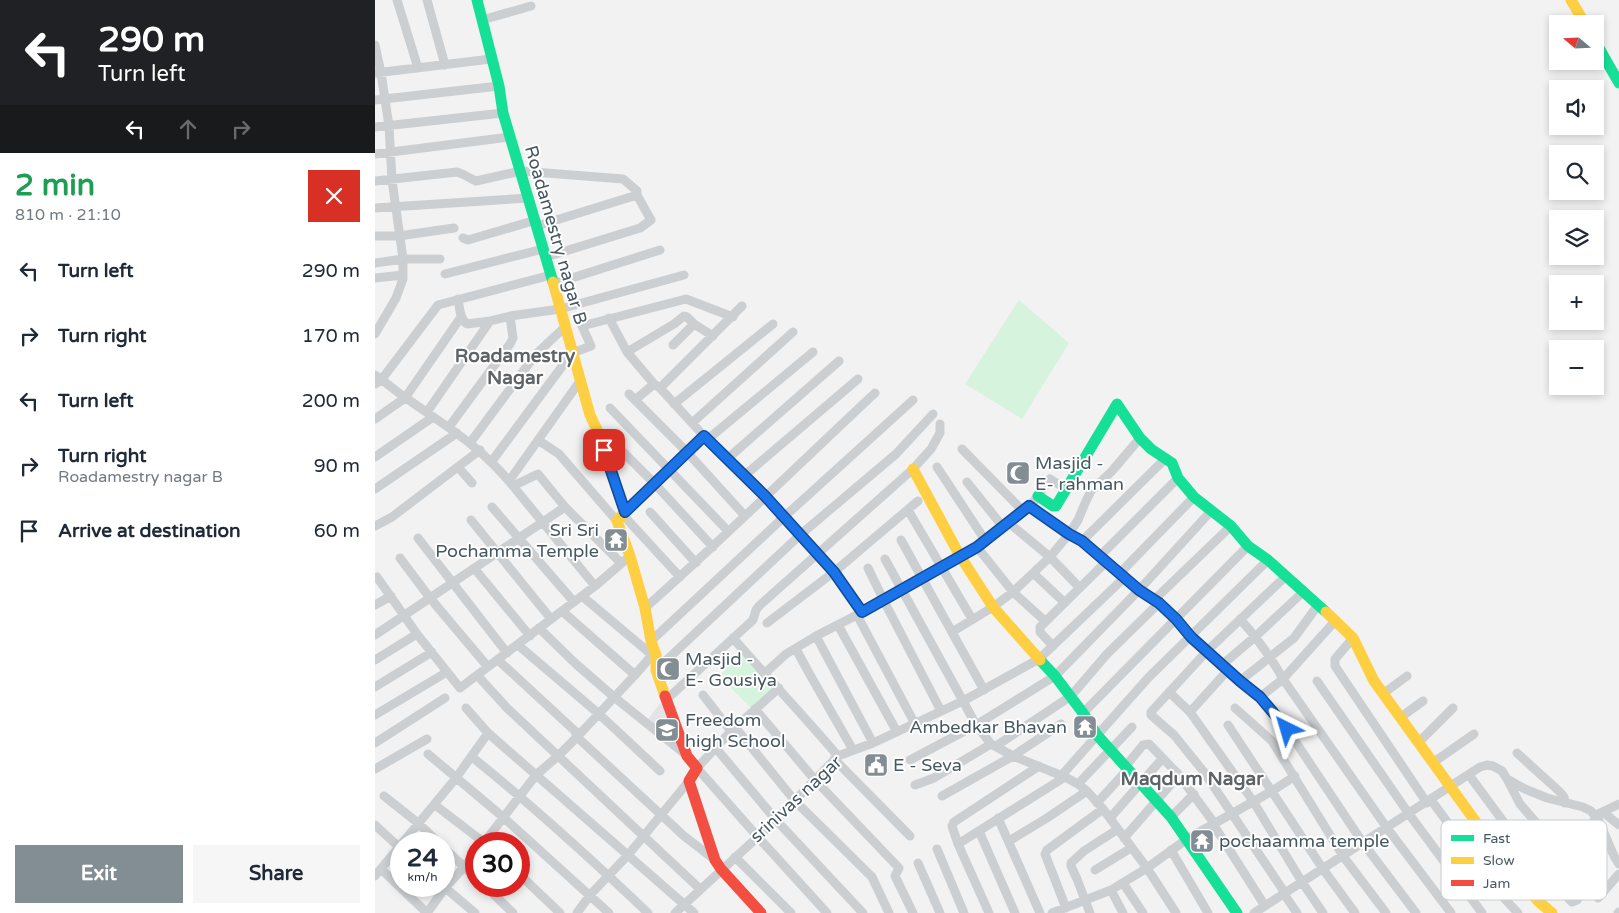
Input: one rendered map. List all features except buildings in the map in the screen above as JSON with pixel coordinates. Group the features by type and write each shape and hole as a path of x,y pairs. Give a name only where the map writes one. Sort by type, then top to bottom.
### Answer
{"street":[{"path":"397,0 418,68"},
{"path":"427,0 445,65"},
{"name":"Roadamestry nagar B","path":"477,0 499,86 509,138 521,171 580,381 590,415 599,434 622,516 626,560 645,608 656,670 687,756 697,768"},
{"path":"1571,0 1580,15"},
{"path":"481,20 531,6"},
{"path":"375,45 378,73 385,99 389,126 391,180 403,259 403,279 396,298 375,334"},
{"path":"1604,57 1619,83"},
{"path":"378,73 491,59"},
{"path":"375,100 499,86"},
{"path":"375,127 503,113"},
{"path":"375,154 509,138"},
{"path":"375,181 457,172 465,174 476,181 521,171 623,179 637,191 637,195 651,220 640,228 545,253 445,274"},
{"path":"463,238 468,240 637,195"},
{"path":"375,208 529,198"},
{"path":"375,236 399,236 454,228"},
{"path":"595,586 492,461 449,427 377,380 438,305 552,279 660,250"},
{"path":"375,263 403,259 440,259"},
{"path":"458,299 463,322 467,324 490,322 510,316 560,309 684,274"},
{"path":"375,278 403,275"},
{"path":"492,461 572,353 591,346 583,326 686,299 733,317"},
{"path":"742,306 713,336 657,386 632,397 687,452 745,516"},
{"path":"449,427 510,344 513,338 510,316"},
{"path":"627,352 684,316 713,336"},
{"path":"375,419 405,398 461,317"},
{"path":"609,318 627,352 657,386 765,496 834,572 860,614 915,724"},
{"path":"375,457 430,414 490,322"},
{"path":"673,344 694,324"},
{"path":"675,404 773,324"},
{"path":"470,444 536,354 565,327"},
{"path":"692,423 793,332"},
{"path":"622,516 687,452 813,352"},
{"path":"727,459 839,361"},
{"path":"744,476 858,379"},
{"path":"511,484 538,440 580,381"},
{"path":"645,608 713,547 875,393"},
{"path":"651,641 913,400"},
{"path":"1038,496 1055,507 1117,404 1140,438 1151,449 1167,458 1175,468 1179,478 1194,497 1231,526 1249,546 1268,560 1336,620 1353,638 1374,681 1475,820"},
{"path":"611,408 728,532"},
{"path":"656,670 800,535 896,454 933,414"},
{"path":"667,698 753,620 756,609 759,606 913,469 931,449 940,433 940,424"},
{"path":"375,489 457,433"},
{"path":"952,632 993,607 1013,592 1050,557 1078,520 1091,491 1112,471 1140,438"},
{"path":"538,440 559,454 680,577"},
{"path":"620,449 713,547"},
{"path":"962,449 1026,509 1082,541 1121,576 1156,602 1176,619 1191,637 1260,697 1287,729 1363,843 1416,913"},
{"path":"375,526 391,517 480,450"},
{"path":"1082,541 1167,458"},
{"path":"458,466 472,483"},
{"path":"937,467 985,540"},
{"path":"913,469 960,556 993,607 1055,676 1097,735 1171,818 1237,913"},
{"path":"375,578 377,577 417,634 460,688 595,586 626,560 565,508 538,474 511,484"},
{"path":"1053,646 1039,629 1045,621 1079,587 1179,478"},
{"path":"764,674 787,654 816,636 860,614 977,547 1026,509 1050,479 1066,489"},
{"path":"967,482 1006,525 1050,557 1079,587"},
{"name":"srinivas nagar","path":"675,913 700,890 718,865 735,857 776,820 836,758 963,701 1039,659 1121,576 1194,497"},
{"path":"767,623 834,572 918,501"},
{"path":"492,507 574,602"},
{"path":"375,635 565,508"},
{"path":"908,510 972,619"},
{"path":"910,760 976,724 1055,676 1139,590 1212,510"},
{"path":"651,512 696,562"},
{"path":"471,520 551,619"},
{"path":"915,785 934,778 994,745 1071,696 1107,654 1231,526"},
{"path":"418,538 507,653"},
{"path":"901,540 984,690"},
{"path":"1083,713 1249,546"},
{"path":"977,547 1013,592 1045,621"},
{"path":"400,558 429,598 488,667"},
{"path":"885,559 976,724 994,745 1013,756 1063,776 1087,791 1110,818 1147,868 1173,912"},
{"path":"958,844 1063,776 1148,678 1268,560"},
{"path":"474,568 529,636"},
{"path":"868,568 883,601 941,711"},
{"path":"1033,573 1064,602"},
{"path":"1286,576 1207,651 1152,708 1151,715 1174,735 1205,772 1297,913"},
{"path":"1190,712 1225,667 1303,592"},
{"path":"375,605 391,596"},
{"path":"492,832 536,775 577,737 654,655 582,596"},
{"path":"1240,681 1294,638 1318,605"},
{"path":"562,611 635,675"},
{"path":"1240,619 1256,636 1271,657 1283,679 1387,828 1441,900"},
{"path":"1260,697 1283,679 1336,620"},
{"path":"838,625 897,732"},
{"path":"539,628 614,697 687,756"},
{"path":"375,660 417,634"},
{"path":"816,636 873,743"},
{"path":"733,638 764,674 779,688 836,758 910,836"},
{"path":"1353,638 1335,660 1335,666 1444,820"},
{"path":"518,645 599,714 660,771"},
{"path":"796,648 853,750"},
{"path":"375,687 432,652"},
{"path":"498,660 575,731 577,737 718,865 761,913"},
{"path":"375,715 447,672"},
{"path":"477,675 507,708 700,890"},
{"path":"1384,693 1407,676"},
{"path":"1317,681 1441,857"},
{"path":"577,913 590,895 628,856 715,747 779,688"},
{"path":"1169,692 1190,712 1253,801 1323,913"},
{"path":"703,696 795,801 872,877 889,913"},
{"path":"375,743 445,698"},
{"path":"1401,717 1423,701"},
{"path":"466,708 488,733 694,913"},
{"path":"1235,708 1272,741 1343,856 1386,913"},
{"path":"1419,742 1453,708"},
{"path":"755,709 815,780 899,868 895,876 913,913"},
{"path":"942,796 1013,756 1061,724"},
{"path":"1228,725 1323,869 1355,913"},
{"path":"1078,784 1132,727"},
{"path":"412,832 457,778 488,733"},
{"path":"1434,762 1474,734"},
{"path":"375,769 427,738"},
{"path":"1295,776 1272,791 1214,823 1187,839 1147,868 1111,890 1059,911 1045,854 1047,850 1100,806 1143,745 1146,744 1149,744 1179,775 1194,794 1214,823 1261,910 1469,776 1480,767 1493,766 1502,771 1520,804 1534,820"},
{"path":"715,747 776,820 863,913"},
{"path":"1517,753 1560,792 1564,797 1565,803"},
{"path":"428,754 503,817 609,913"},
{"path":"472,757 519,795 610,876 648,913"},
{"path":"1110,818 1162,758"},
{"path":"989,913 958,844 952,826 954,822 1039,766"},
{"path":"697,768 827,913"},
{"path":"1124,838 1179,775"},
{"path":"1469,776 1502,820"},
{"path":"1507,779 1537,794 1583,807 1619,825"},
{"path":"689,781 718,865"},
{"path":"1009,842 1087,791"},
{"path":"1171,818 1194,794"},
{"path":"384,796 427,832"},
{"path":"435,804 470,832"},
{"path":"1596,820 1599,814 1619,804"},
{"path":"1599,814 1599,820"},
{"path":"998,818 1040,913"},
{"path":"375,825 390,839"},
{"path":"1090,913 1071,863 1084,851 1118,829"},
{"path":"979,832 1015,913"},
{"path":"1607,840 1619,864"},
{"path":"1095,870 1131,848"},
{"path":"937,849 964,913"},
{"path":"1171,850 1208,913"},
{"path":"735,857 791,913"},
{"path":"455,858 464,867 455,876"},
{"path":"375,876 390,859"},
{"path":"918,863 940,913"},
{"path":"381,869 427,913 437,897"},
{"path":"1607,888 1619,874"},
{"path":"1123,883 1143,913"},
{"path":"530,884 560,913"},
{"path":"1111,890 1123,913"},
{"path":"455,896 475,913"},
{"path":"496,897 513,913"},
{"path":"1441,900 1451,913"},
{"path":"1472,900 1482,913"},
{"path":"1506,900 1518,913"},
{"path":"1537,900 1552,913"}],"shaded area":[{"name":"Freedom high School","path":"665,697 675,741 648,719"}],"green space":[{"path":"1019,300 1069,343 1022,419 965,384"},
{"path":"741,652 775,688 751,708 719,676"}],"traffic: fast":[{"path":"477,0 499,86 503,113 553,282"},
{"path":"1604,57 1619,83"},
{"path":"1038,496 1056,506 1117,404 1140,438 1151,449 1172,463 1178,478 1194,497 1231,526 1248,546 1268,560 1326,612"},
{"path":"1040,660 1055,676 1097,735 1171,817 1237,913"}],"traffic: slow":[{"path":"1571,0 1580,15"},
{"path":"553,282 590,415 599,434 625,512 617,521 630,556 645,608 651,641 656,655 656,670 665,696"},
{"path":"913,469 960,556 993,607 1040,660"},
{"path":"1326,612 1353,638 1374,681 1474,820"},
{"path":"1537,900 1552,913"}],"traffic: jam":[{"path":"665,696 687,756 697,768 689,781 715,860 761,913"}],"place":[{"name":"Masjid - E- rahman","path":"1018,473"},
{"name":"Sri Sri Pochamma Temple","path":"616,540"},
{"name":"Masjid - E- Gousiya","path":"668,669"},
{"name":"Ambedkar Bhavan","path":"1085,727"},
{"name":"Freedom high School","path":"667,730"},
{"name":"E - Seva","path":"876,765"},
{"name":"pochaamma temple","path":"1202,841"}],"district":[{"name":"Roadamestry Nagar","path":"515,366"},
{"name":"Maqdum Nagar","path":"1192,778"}],"route":[{"path":"604,450 625,512 704,436 765,496 834,572 862,612 977,547 1029,506 1082,541 1119,574 1159,603 1191,637 1260,697 1287,729"}]}
